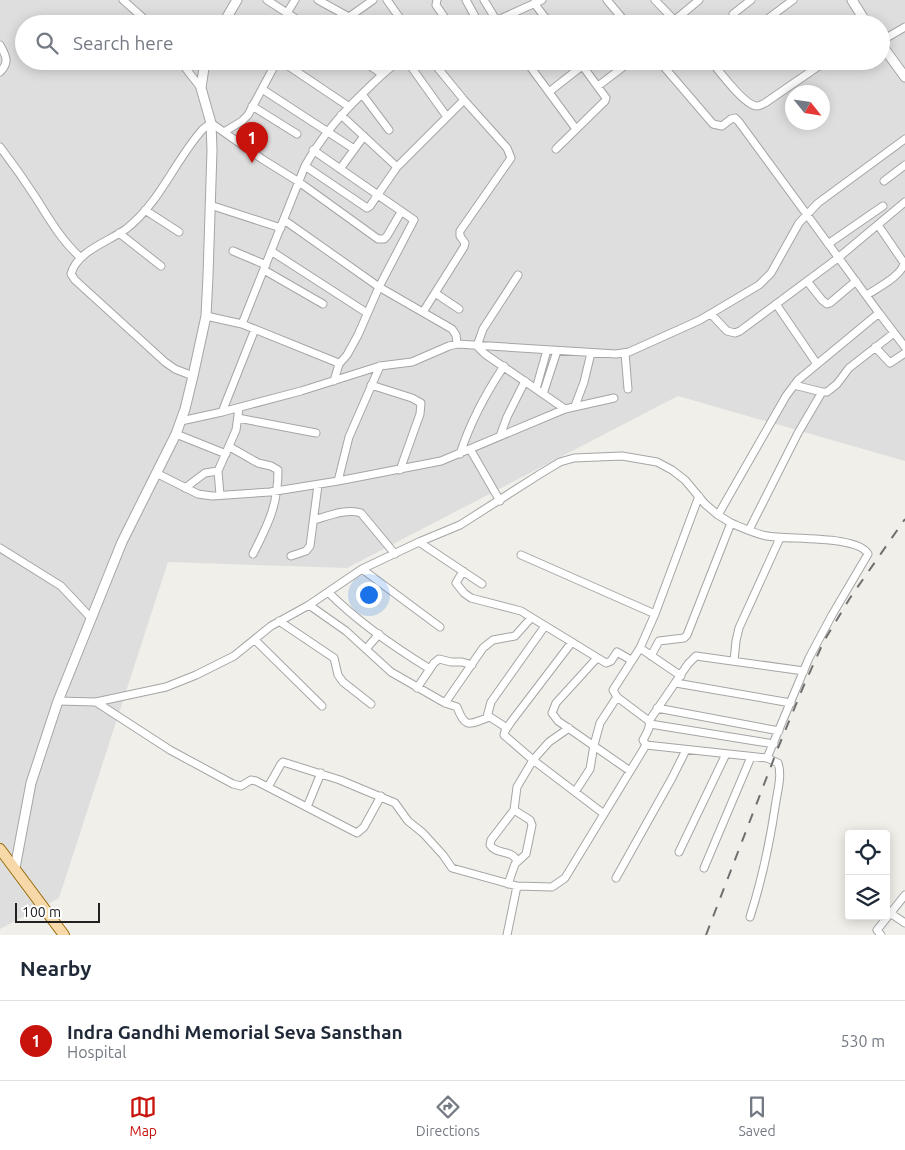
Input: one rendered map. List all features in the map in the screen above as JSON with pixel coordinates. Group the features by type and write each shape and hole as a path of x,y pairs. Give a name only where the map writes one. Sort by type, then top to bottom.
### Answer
{"main road":[{"path":"0,849 64,935"}],"street":[{"path":"123,0 140,15"},
{"path":"229,15 237,0"},
{"path":"267,0 290,15"},
{"path":"287,13 295,0"},
{"path":"318,0 345,15"},
{"path":"352,15 373,0"},
{"path":"387,0 398,15"},
{"path":"437,0 436,6 442,15"},
{"path":"466,0 474,15"},
{"path":"484,0 491,15"},
{"path":"510,15 532,3 542,0"},
{"path":"607,0 620,15"},
{"path":"655,0 669,15"},
{"path":"683,15 699,0"},
{"path":"733,14 751,0"},
{"path":"773,15 793,0"},
{"path":"852,0 861,15"},
{"path":"532,3 542,15"},
{"path":"890,36 905,27"},
{"path":"0,45 7,57 7,61 0,72"},
{"path":"890,56 905,78"},
{"path":"15,868 31,783 58,701 122,542 181,421 206,316 212,150 211,123 201,88 187,70"},
{"path":"201,88 204,70"},
{"path":"224,132 242,121 272,70"},
{"path":"295,70 348,106"},
{"path":"376,70 382,74"},
{"path":"242,324 313,150 348,106 388,70"},
{"path":"413,70 447,117"},
{"path":"424,312 464,247 465,243 460,236 460,231 511,158 507,148 439,70"},
{"path":"533,70 576,129"},
{"path":"549,92 573,70"},
{"path":"556,149 605,101 604,95 585,70"},
{"path":"598,86 620,70"},
{"path":"667,70 713,124 722,126 731,118 735,118 739,122 905,347"},
{"path":"719,70 742,97 757,106 765,104 813,70"},
{"path":"262,89 354,150"},
{"path":"362,94 389,130"},
{"path":"305,166 364,207 370,206 397,167 464,100"},
{"path":"252,106 296,134"},
{"path":"341,115 397,167"},
{"path":"211,123 262,159 299,182 378,239 384,239 387,236 401,212"},
{"path":"193,376 174,369 165,362 75,280 71,274 80,257 126,228 145,210 200,133 211,123"},
{"path":"340,169 364,136"},
{"path":"181,421 239,408 334,382 380,366 412,362 457,344 591,353 625,353 700,320 765,280 807,214 818,203 905,139"},
{"path":"0,147 57,232 80,257"},
{"path":"313,150 412,218 413,223 379,287 347,355 339,364 334,382"},
{"path":"884,181 905,165"},
{"path":"711,314 727,331 735,333 746,328 838,258 905,202"},
{"path":"210,205 281,228"},
{"path":"828,244 883,206"},
{"path":"145,210 179,232"},
{"path":"284,220 379,287 452,330 456,335 457,344"},
{"path":"866,295 903,269 904,263 878,225"},
{"path":"119,233 162,266"},
{"path":"232,251 265,268 323,304"},
{"path":"271,251 367,313"},
{"path":"477,346 483,328 518,275"},
{"path":"807,281 827,304 830,304 856,281"},
{"path":"435,293 459,309"},
{"path":"776,304 817,364"},
{"path":"718,515 794,385 879,313"},
{"path":"206,316 242,324 339,364"},
{"path":"222,412 255,329"},
{"path":"794,385 822,392 832,390 849,368 894,333"},
{"path":"477,346 485,354 565,409"},
{"path":"875,348 890,363 905,353"},
{"path":"536,389 547,350"},
{"path":"543,394 557,351"},
{"path":"575,406 584,382 591,353"},
{"path":"625,353 628,389"},
{"path":"338,482 350,437 380,366"},
{"path":"460,454 469,431 495,379 504,366"},
{"path":"500,436 525,381"},
{"path":"371,385 412,398 421,403 420,414 400,470"},
{"path":"749,530 798,433 822,392"},
{"path":"156,474 198,494 220,495 278,491 338,482 441,461 565,409 614,398"},
{"path":"220,495 218,471 236,430 239,408"},
{"path":"238,418 316,433"},
{"path":"176,434 228,450 278,470 278,491 271,516 254,554"},
{"path":"470,450 500,501"},
{"path":"58,701 96,702 174,684 234,656 279,621 309,605 362,569 460,525 560,462 592,456 622,456 657,462 672,470 685,480 718,515 731,523 764,536 843,542 864,549 868,554 832,615 804,671 767,758"},
{"path":"185,488 205,473 218,471"},
{"path":"291,556 309,548 318,484"},
{"path":"699,496 655,614 640,648 613,690 617,697 649,723 774,744"},
{"path":"314,520 345,512 361,513 395,554"},
{"path":"651,656 659,641 684,638 687,635 731,523"},
{"path":"734,661 739,628 780,538"},
{"path":"419,542 482,584"},
{"path":"0,548 61,586 91,618"},
{"path":"521,555 655,614"},
{"path":"362,569 370,577 440,627"},
{"path":"463,571 456,583 471,598 515,609 606,663 617,652 631,660"},
{"path":"328,592 346,609 379,634 430,669"},
{"path":"309,605 346,630 391,672 445,703 457,707 460,717 468,723 474,723 487,717 493,718 507,728"},
{"path":"445,703 488,644 493,640 515,636 531,618"},
{"path":"279,621 334,658 338,675 343,682 371,704"},
{"path":"487,717 491,702 545,626"},
{"path":"366,649 379,634"},
{"path":"255,640 322,706"},
{"path":"572,642 504,731 506,738 604,814"},
{"path":"640,648 681,676"},
{"path":"646,745 643,740 657,708 688,664 696,656 804,671"},
{"path":"597,658 553,709 552,713 569,728 630,771"},
{"path":"417,688 439,659 472,664"},
{"path":"676,683 791,703"},
{"path":"575,792 590,769 600,723 617,697"},
{"path":"96,702 170,750 233,784 241,786 251,780 357,833 364,827 381,796"},
{"path":"657,708 780,731"},
{"path":"517,862 511,854 492,848 490,845 514,810 517,787 533,760 550,742 569,728"},
{"path":"268,787 283,762 321,774 381,796 398,806 408,820 443,855 452,868 517,886 552,887 565,878 646,745"},
{"path":"646,745 767,758 778,763 780,768 779,782 767,858 750,917"},
{"path":"616,878 686,750"},
{"path":"679,852 726,754"},
{"path":"704,868 751,757"},
{"path":"308,807 321,774"},
{"path":"508,884 517,862 526,854 532,825 530,820 514,810"},
{"path":"507,935 517,886"},
{"path":"905,895 890,913 905,923"},
{"path":"881,935 878,930 885,920"}],"shaded area":[{"path":"0,0 905,0 905,461 678,396 347,568 168,562 59,898 0,929"}],"railway":[{"path":"706,935 778,748 824,641 850,598 905,519"}],"place":[{"name":"Indra Gandhi Memorial Seva Sansthan","path":"252,163"}]}
